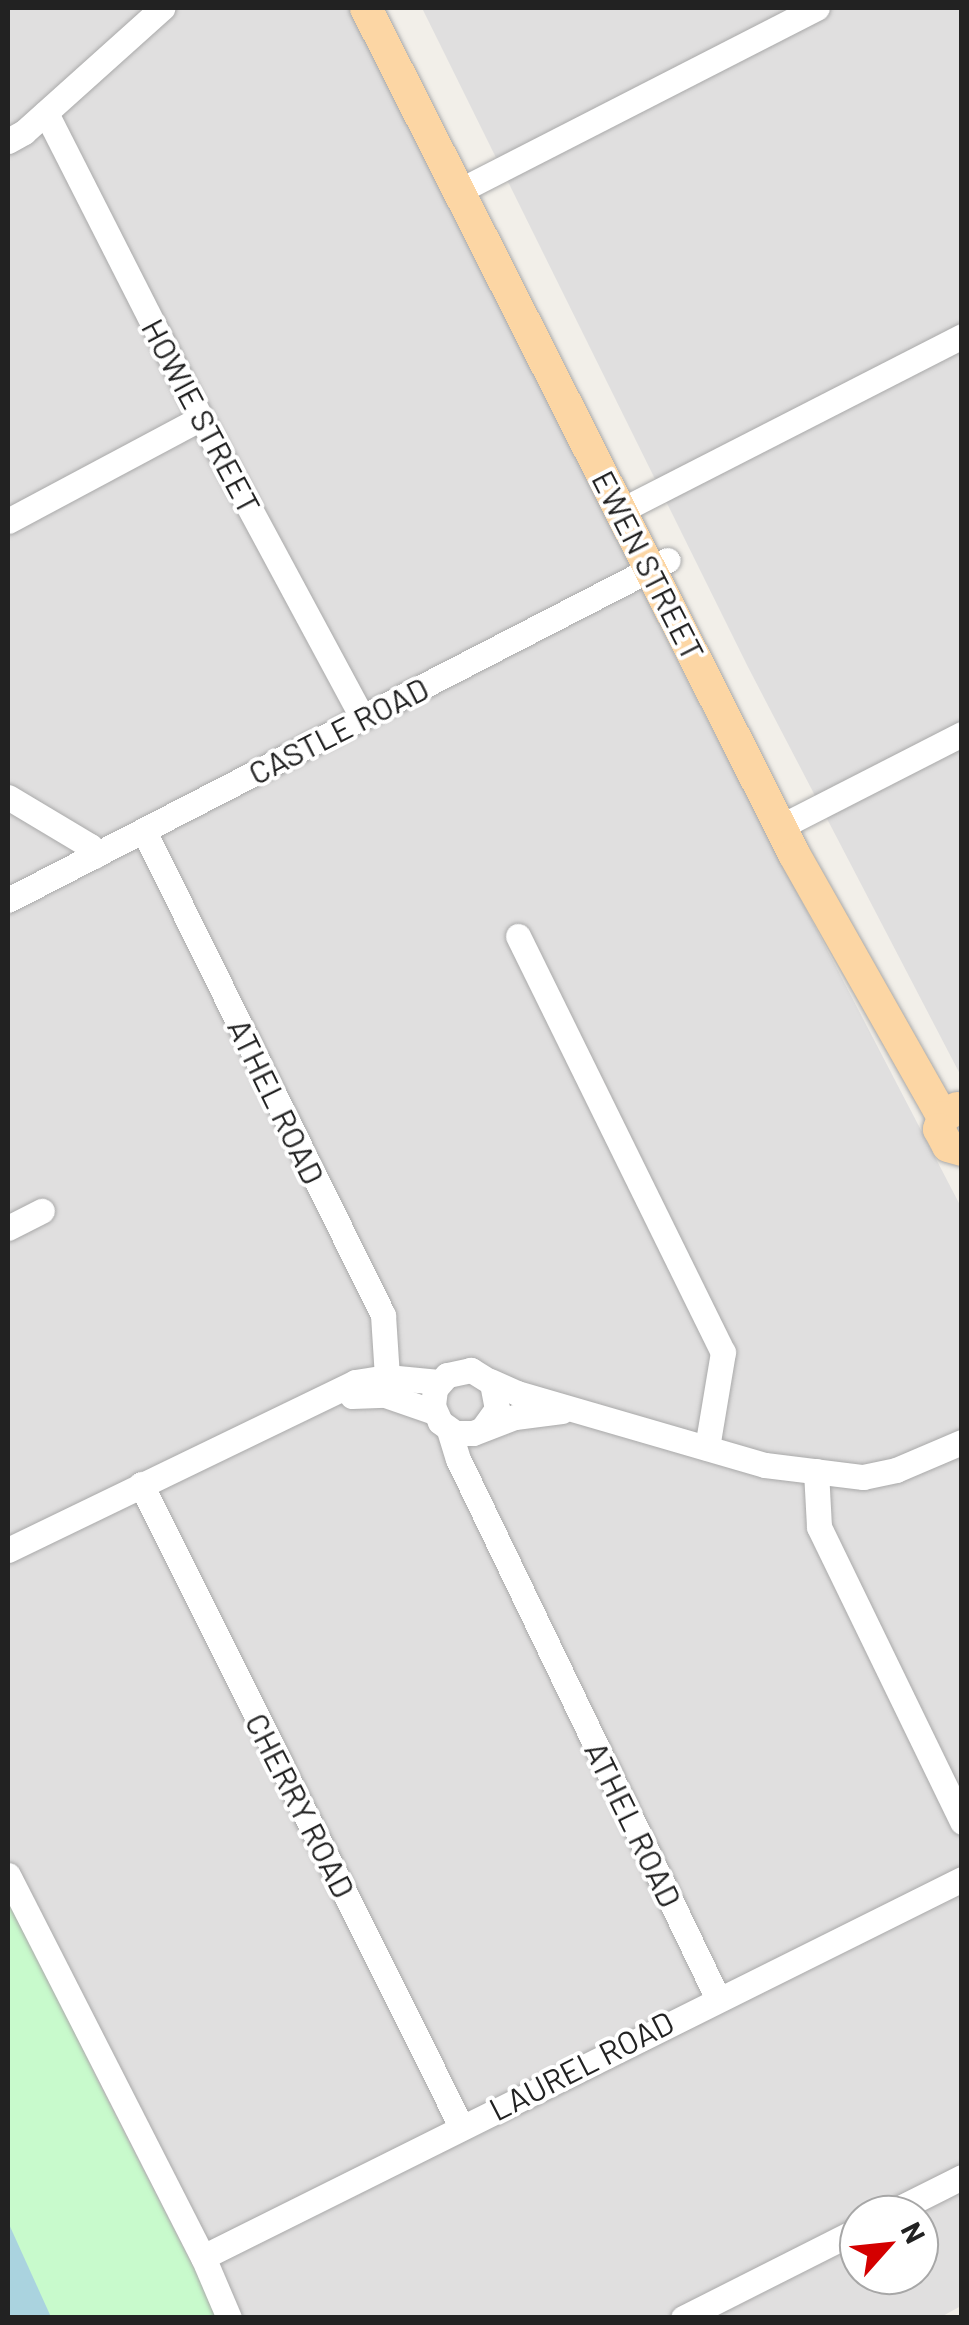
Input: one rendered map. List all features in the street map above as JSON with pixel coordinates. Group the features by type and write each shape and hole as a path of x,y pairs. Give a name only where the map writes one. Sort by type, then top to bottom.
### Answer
{"main road":[{"name":"EWEN STREET","path":"366,8 468,186"},
{"name":"EWEN STREET","path":"388,8 468,186 787,823 953,1111 939,1129 943,1141 961,1151"}],"street":[{"path":"8,141 162,8"},
{"path":"468,186 818,8"},
{"name":"HOWIE STREET","path":"46,112 201,418 362,717"},
{"path":"629,506 962,336"},
{"path":"8,521 201,418"},
{"name":"CASTLE ROAD","path":"8,900 660,564"},
{"path":"787,823 962,734"},
{"path":"8,797 90,846 94,856"},
{"name":"ATHEL ROAD","path":"144,830 383,1314 388,1377"},
{"path":"518,936 723,1352 707,1448"},
{"path":"8,1228 42,1211"},
{"path":"8,1550 355,1382 388,1377 439,1382 463,1369 577,1410 765,1465 864,1477 896,1470 961,1442"},
{"path":"481,1430 497,1409 490,1381"},
{"path":"439,1382 433,1395 442,1421"},
{"path":"318,1400 386,1395 442,1421 481,1430 538,1411 577,1410"},
{"name":"ATHEL ROAD","path":"442,1421 717,1997"},
{"name":"ATHEL ROAD","path":"472,1488 472,1450 481,1430"},
{"path":"816,1471 819,1527 962,1822"},
{"name":"CHERRY ROAD","path":"141,1484 461,2126"},
{"path":"8,1875 203,2257 229,2318"},
{"name":"LAUREL ROAD","path":"203,2257 962,1878"},
{"path":"926,2195 962,2177"},
{"path":"683,2318 839,2239"}],"shaded area":[{"path":"8,8 352,8 694,694 961,1207 961,2306 939,2318 8,2318"},
{"path":"422,8 961,8 961,1076 748,667"}],"green space":[{"path":"8,1892 98,2081 219,2317 8,2317"}],"water":[{"path":"8,2222 51,2317 8,2317"}]}
